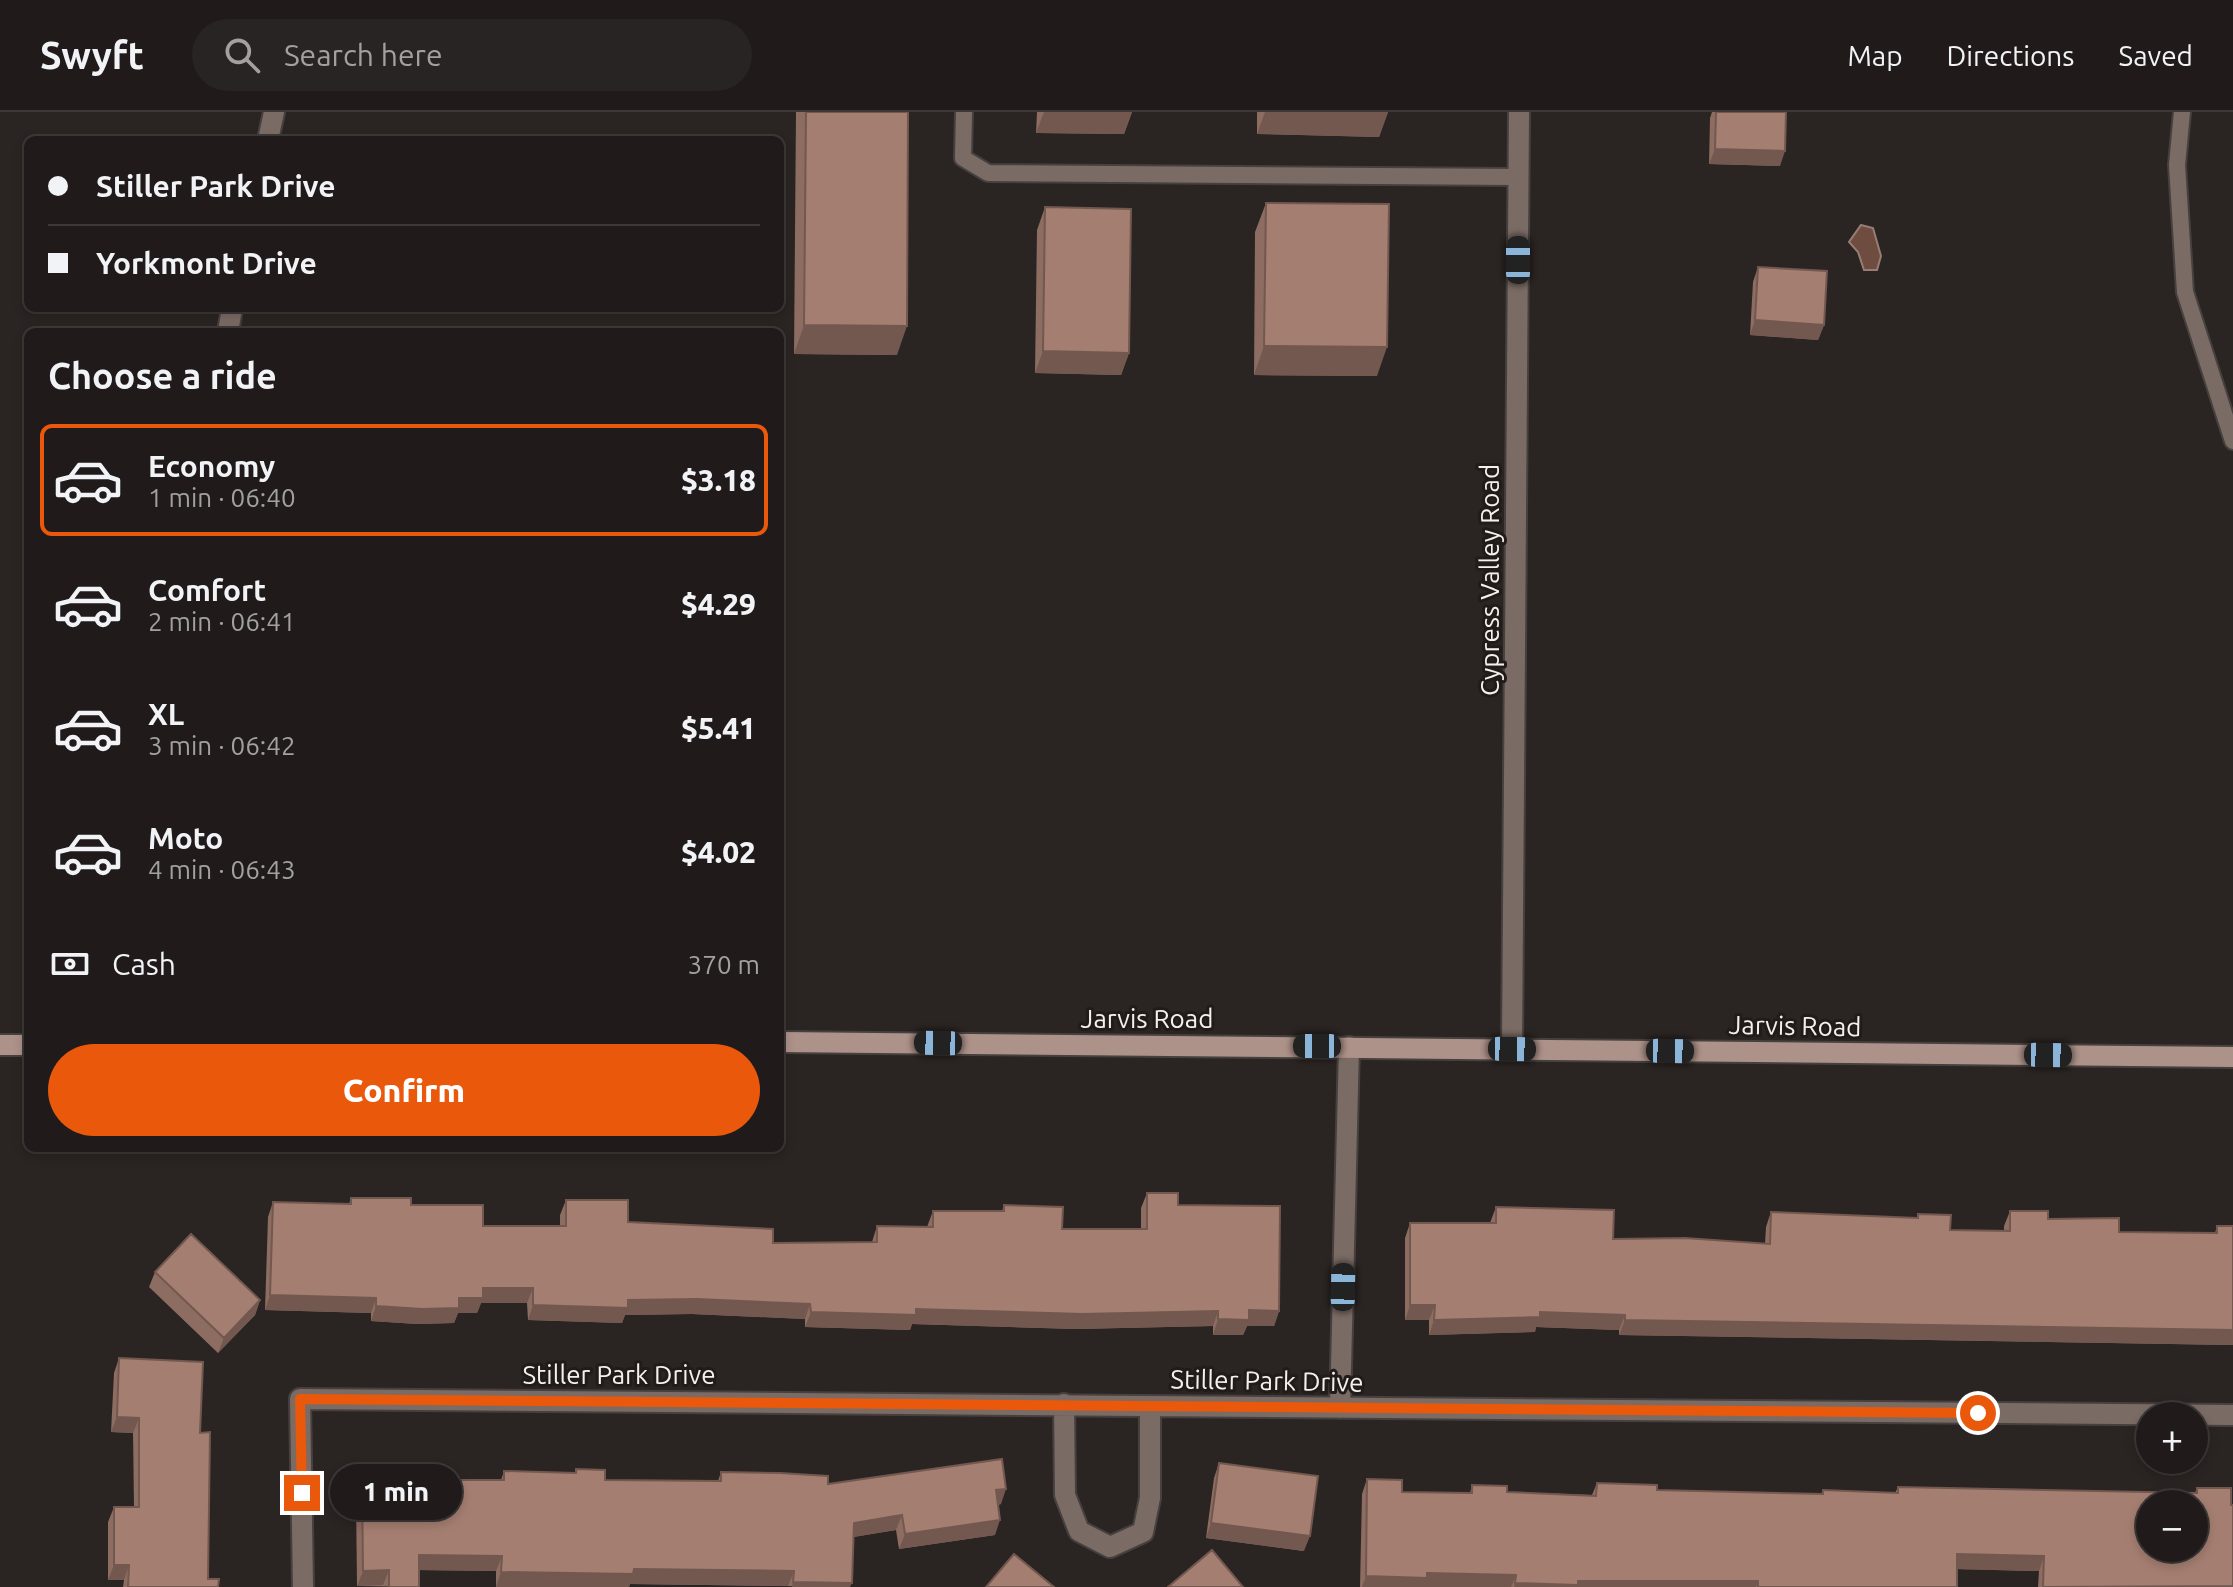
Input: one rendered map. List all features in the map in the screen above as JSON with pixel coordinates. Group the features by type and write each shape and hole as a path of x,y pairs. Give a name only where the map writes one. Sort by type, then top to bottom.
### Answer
{"street":[{"path":"269,136 274,112"},
{"name":"Cypress Valley Road","path":"1512,1049 1519,112"},
{"name":"Jarvis Road","path":"784,1042 2233,1057"},
{"path":"0,1045 24,1045"},
{"path":"1340,1408 1349,1047"},
{"name":"Stiller Park Drive","path":"303,1587 300,1399 2233,1415"},
{"path":"1064,1404 1065,1495 1079,1531 1110,1547 1143,1532 1150,1498 1150,1406"}],"lane":[{"path":"964,112 963,158 988,173 1518,177"},
{"path":"2182,112 2177,165 2185,292 2233,441"}],"shaded area":[{"path":"1861,225 1873,228 1881,256 1877,270 1864,270 1858,252 1849,242"}],"building":[{"path":"806,112 908,112 907,326 804,325"},
{"path":"1716,112 1786,112 1785,151 1715,149"},
{"path":"1266,203 1389,204 1387,347 1264,346"},
{"path":"1045,207 1131,209 1129,353 1043,351"},
{"path":"1758,267 1827,271 1824,325 1755,320"},
{"path":"1147,1193 1178,1193 1178,1205 1280,1206 1279,1311 1249,1310 1249,1320 1218,1319 1218,1311 1082,1314 916,1309 916,1315 811,1312 810,1304 697,1299 628,1300 628,1308 533,1305 533,1288 483,1288 483,1298 459,1298 459,1308 422,1309 376,1306 376,1298 270,1295 273,1202 351,1204 351,1198 411,1198 411,1205 483,1205 483,1226 566,1226 566,1200 628,1200 628,1222 773,1229 773,1243 877,1242 877,1226 933,1227 933,1211 1004,1211 1004,1205 1063,1207 1062,1229 1147,1229"},
{"path":"1496,1207 1614,1210 1613,1239 1685,1238 1770,1244 1771,1212 1918,1218 1918,1214 1951,1215 1950,1230 2010,1231 2010,1211 2048,1211 2048,1219 2119,1218 2119,1232 2217,1233 2217,1226 2233,1226 2233,1330 1625,1320 1625,1315 1540,1312 1540,1317 1434,1320 1435,1305 1410,1305 1410,1223 1496,1223"},
{"path":"191,1234 260,1300 224,1338 155,1272"},
{"path":"119,1358 203,1362 200,1433 210,1432 208,1579 219,1579 218,1587 128,1587 129,1565 114,1565 114,1507 139,1507 139,1418 117,1417"},
{"path":"1002,1459 1006,1489 996,1490 1000,1520 905,1534 902,1515 854,1523 852,1583 793,1582 794,1571 634,1569 633,1574 501,1572 502,1556 419,1555 419,1587 389,1587 389,1570 363,1571 362,1480 504,1480 504,1471 576,1473 576,1469 605,1470 605,1480 721,1481 721,1472 780,1473 828,1476 828,1484"},
{"path":"1219,1463 1318,1476 1310,1536 1211,1523"},
{"path":"1367,1479 1402,1480 1402,1492 1472,1493 1472,1485 1507,1486 1507,1492 1596,1496 1597,1483 1657,1485 1657,1490 1823,1494 1823,1490 1898,1493 1898,1487 2136,1492 2136,1562 2208,1562 2208,1490 2197,1488 2231,1488 2233,1505 2233,1586 2043,1587 2044,1556 1957,1554 1957,1587 1758,1587 1758,1581 1578,1581 1578,1585 1515,1583 1516,1575 1427,1573 1427,1578 1366,1576"},
{"path":"1212,1550 1243,1587 1168,1587"},
{"path":"1014,1554 1054,1587 986,1587"}],"route":[{"path":"302,1493 300,1399 1978,1413"}]}
